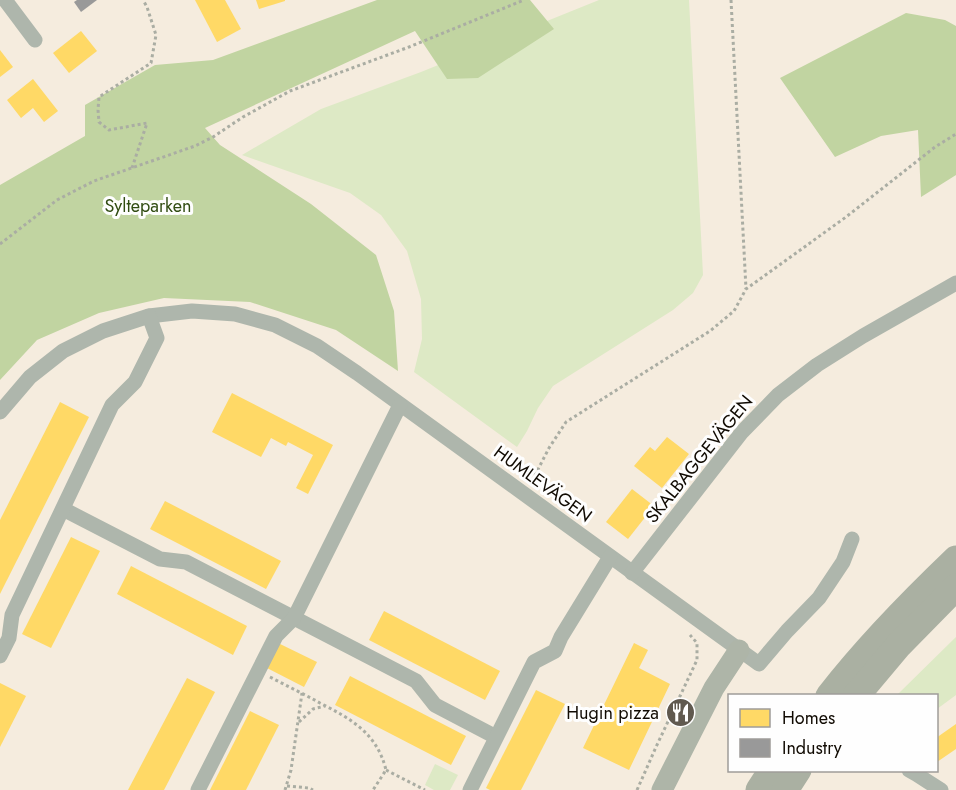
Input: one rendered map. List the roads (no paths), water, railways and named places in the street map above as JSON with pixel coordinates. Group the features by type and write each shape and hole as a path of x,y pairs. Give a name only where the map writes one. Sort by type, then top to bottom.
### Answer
{"highway":[{"path":"830,694 849,669 956,559"},
{"path":"858,694 898,646 956,587"},
{"path":"759,790 771,772"},
{"path":"785,790 797,772"}],"street":[{"path":"5,0 35,40"},
{"name":"SKALBAGGEVÄGEN","path":"632,573 742,432 778,395 817,365 863,336 956,283"},
{"name":"HUMLEVÄGEN","path":"0,412 30,377 63,351 103,331 149,316 192,311 235,314 275,326 317,346 759,664 819,598 843,562 852,539"},
{"path":"0,656 9,638 12,615 112,405 135,382 157,338 149,316"},
{"path":"198,790 276,636 294,618 400,405"},
{"path":"63,509 160,559 186,562 416,681 435,705 496,737"},
{"path":"470,790 534,662 555,651 561,637 610,557"},
{"path":"662,790 714,688 739,650"},
{"path":"911,772 941,790"}],"place":[{"name":"Hugin pizza","path":"680,713"}],"park label":[{"name":"Sylteparken","path":"148,206"}]}
